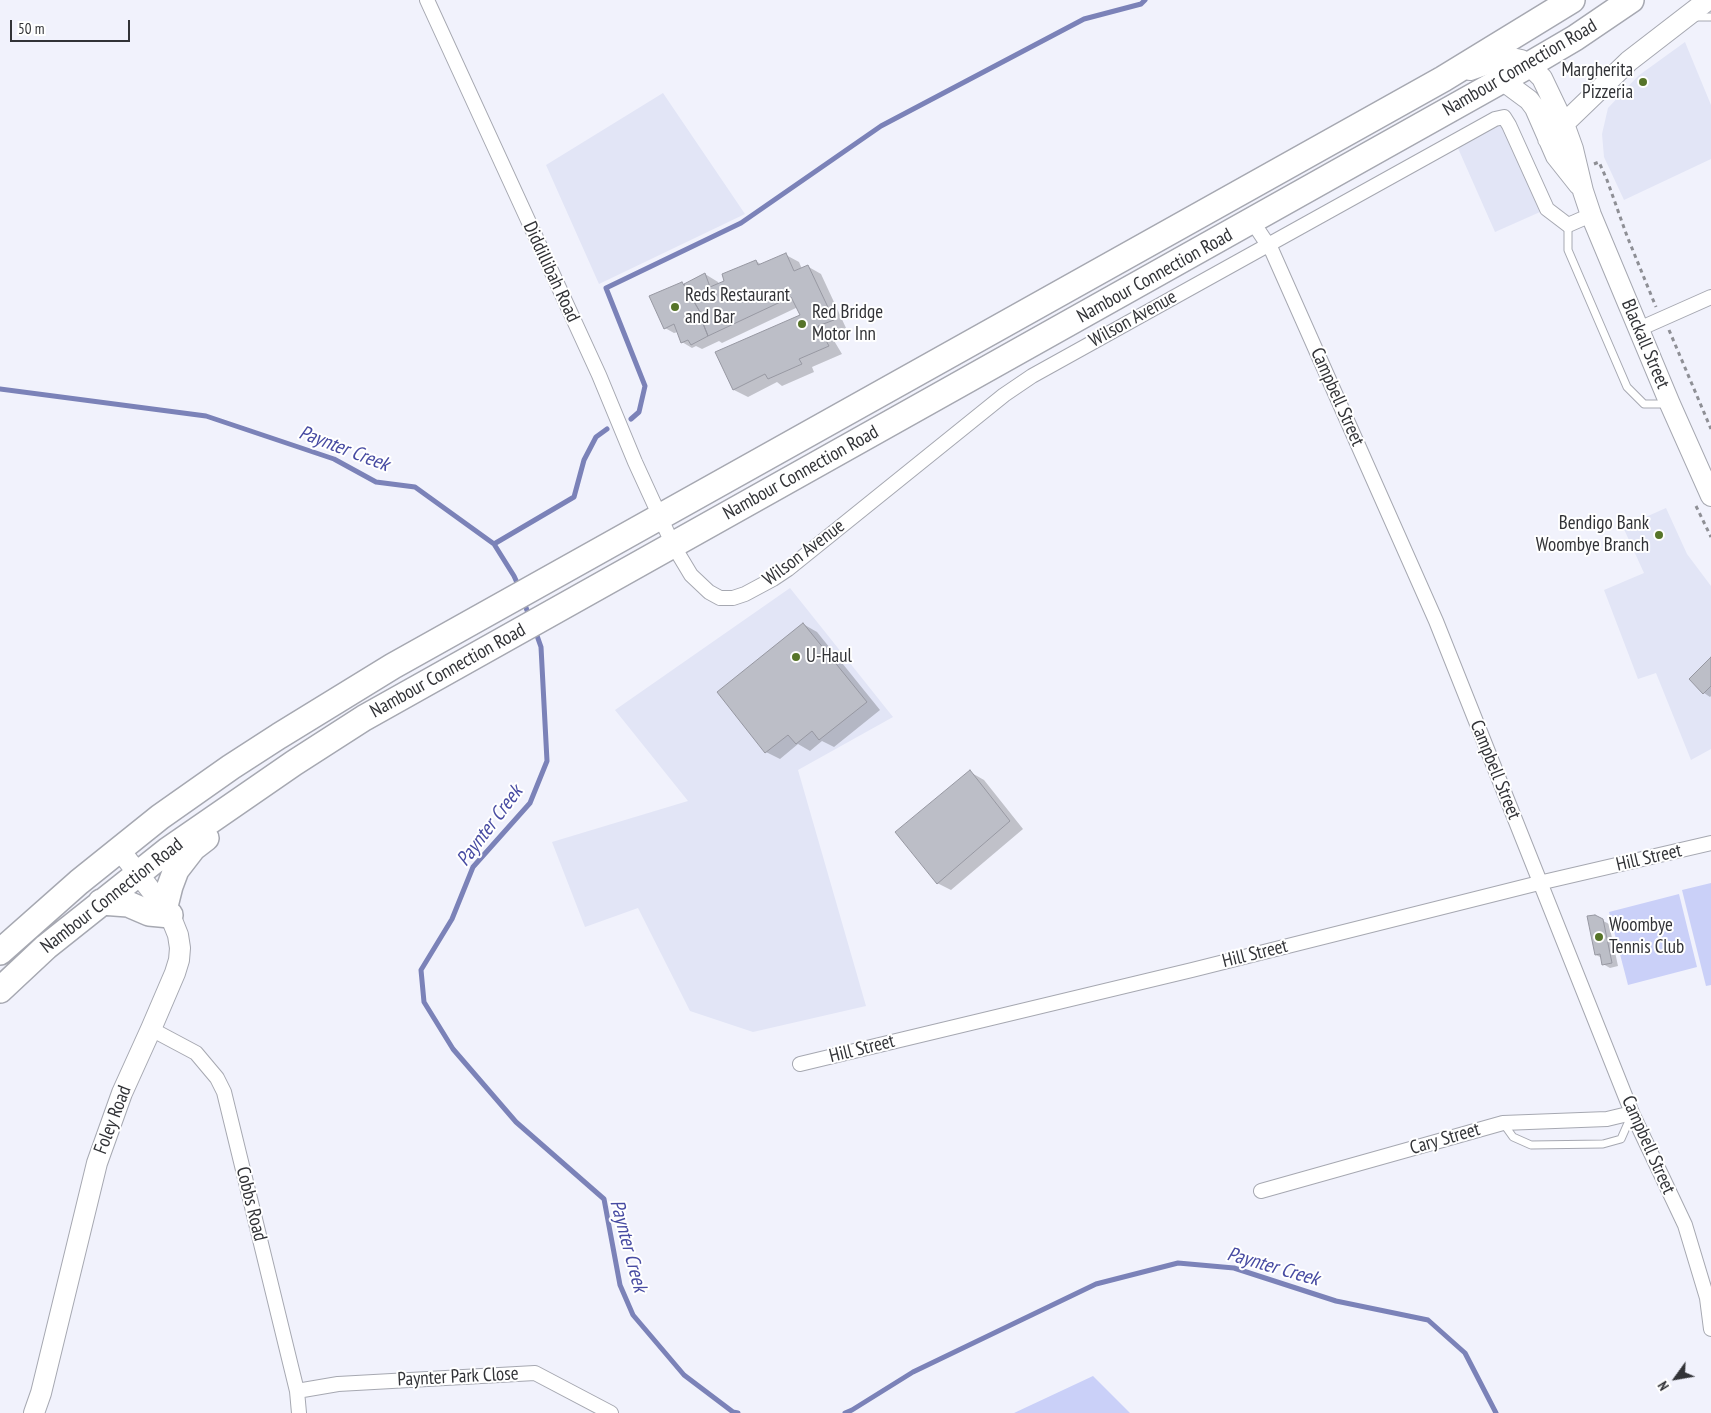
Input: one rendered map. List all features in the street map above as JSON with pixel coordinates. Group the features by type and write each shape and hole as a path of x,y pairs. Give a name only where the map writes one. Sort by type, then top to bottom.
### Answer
{"highway":[{"name":"Nambour Connection Road","path":"0,952 45,911 160,817 271,741 393,666 1442,79 1572,0"},
{"name":"Nambour Connection Road","path":"0,990 101,902 168,850 270,779 364,718 1529,65 1575,38 1632,0"},
{"path":"101,902 128,904 148,913 168,910 176,870 193,848 227,823 270,779"}],"street":[{"name":"Diddillibah Road","path":"427,0 599,375 635,462 661,515 673,545"},
{"path":"1548,139 1629,61 1708,0"},
{"path":"1442,79 1508,57 1521,60 1529,65"},
{"name":"Blackall Street","path":"1529,65 1542,78 1564,124 1591,214 1670,404 1711,496"},
{"name":"Blackall Street","path":"1502,80 1529,100 1535,108 1556,156 1583,191"},
{"name":"Wilson Avenue","path":"673,545 691,575 700,585 720,598 733,598 757,588 788,569 1004,395 1041,371 1495,119 1504,117 1510,125 1547,209 1568,225"},
{"path":"1568,225 1591,214"},
{"name":"Campbell Street","path":"1252,221 1268,246 1436,621 1632,1113 1684,1225 1707,1298 1711,1329"},
{"path":"1639,329 1711,297"},
{"name":"Hill Street","path":"800,1064 1183,972 1539,883 1711,843"},
{"name":"Foley Road","path":"34,1413 41,1393 97,1162 122,1093 152,1029 179,960 178,935 168,910 119,849"},
{"name":"Cobbs Road","path":"152,1029 196,1053 217,1078 224,1092 296,1391 299,1413"},
{"name":"Cary Street","path":"1261,1191 1503,1123 1607,1119 1632,1113"},
{"name":"Paynter Park Close","path":"296,1391 338,1384 534,1373 588,1407 611,1413"}],"lane":[{"path":"1686,16 1711,17"},
{"path":"1568,225 1568,250 1627,386 1644,404 1670,404"},
{"path":"1503,1123 1513,1137 1531,1145 1603,1144 1621,1139 1632,1113"}],"path":[{"path":"1598,162 1607,180 1627,236 1711,429"}],"shaded area":[{"path":"1685,42 1711,105 1711,159 1624,200 1604,157 1602,134 1608,108 1638,76"},
{"path":"663,93 745,214 599,284 546,165"},
{"path":"1501,123 1540,212 1495,232 1457,146"},
{"path":"1666,508 1687,554 1711,586 1711,749 1691,760 1656,673 1638,679 1604,590 1644,573 1623,527"},
{"path":"790,588 893,717 798,770 866,1006 753,1032 690,1011 638,908 585,927 552,842 688,801 615,710"},
{"path":"1711,883 1711,985 1706,986 1682,890"},
{"path":"1679,894 1697,967 1628,985 1609,912"},
{"path":"1093,1376 1130,1413 1014,1413"}],"building":[{"name":"Red Bridge Motor Inn","path":"786,253 794,271 808,265 834,320 818,326 829,346 799,359 802,364 768,379 765,374 733,390 715,352 800,315 791,297 708,336 702,321 703,317 684,284 705,273 710,287 724,281 722,274 756,260 758,265"},
{"name":"Reds Restaurant and Bar","path":"682,282 703,317 702,321 708,336 691,345 688,340 681,343 674,324 664,329 649,296"},
{"name":"U-Haul","path":"803,623 867,702 819,740 812,731 796,744 788,735 765,753 717,692"},
{"path":"1711,657 1711,686 1703,694 1689,679"},
{"path":"970,770 1010,821 937,884 895,832"},
{"name":"Woombye Tennis Club","path":"1595,915 1603,919 1612,963 1602,965 1600,954 1595,955 1587,916"}],"waterway":[{"path":"631,419 639,412 645,386 606,288 741,223 881,126 1084,19 1141,4 1145,0"},
{"name":"Paynter Creek","path":"0,389 206,416 334,459 376,482 415,487 494,544 519,587"},
{"path":"494,544 574,497 584,460 596,437 607,429"},
{"name":"Paynter Creek","path":"523,600 530,618"},
{"name":"Paynter Creek","path":"535,630 541,647 547,761 530,803 473,867 452,919 421,970 424,1002 453,1049 516,1122 604,1199 620,1285 633,1315 684,1375 733,1412 738,1413"},
{"name":"Paynter Creek","path":"845,1413 913,1372 1096,1284 1178,1263 1234,1268 1336,1301 1428,1320 1465,1353 1496,1413"}],"place":[{"name":"Margherita Pizzeria","path":"1643,82"},
{"name":"Reds Restaurant and Bar","path":"675,307"},
{"name":"Red Bridge Motor Inn","path":"802,324"},
{"name":"Bendigo Bank Woombye Branch","path":"1659,535"},
{"name":"U-Haul","path":"796,657"},
{"name":"Woombye Tennis Club","path":"1599,937"}]}
